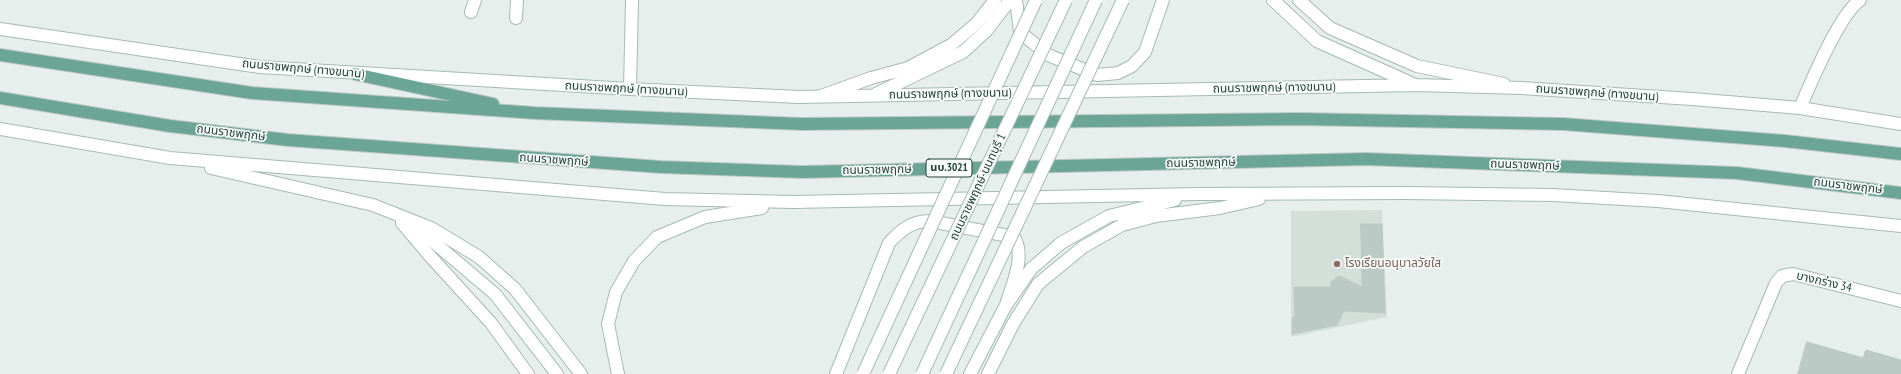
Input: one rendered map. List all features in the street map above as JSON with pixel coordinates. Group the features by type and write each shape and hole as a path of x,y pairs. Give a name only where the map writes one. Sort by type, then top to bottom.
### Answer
{"main road":[{"path":"472,12 475,0"},
{"path":"516,18 517,0"},
{"path":"630,89 632,0"},
{"path":"820,96 870,78 908,68 951,45 977,23 995,0"},
{"path":"873,96 963,52 986,31 1010,0"},
{"path":"1016,0 1020,32 1048,55 1098,75 1118,73 1132,66 1145,52 1163,0"},
{"path":"863,374 1036,0"},
{"name":"ถนนราชพฤกษ์-นนทบุรี 1","path":"889,374 1066,0"},
{"path":"922,374 1096,0"},
{"path":"946,374 1123,0"},
{"path":"1274,0 1317,41 1416,85"},
{"path":"1299,0 1330,28 1416,66 1521,88"},
{"path":"1800,108 1833,38 1855,4 1860,0"},
{"name":"ถนนราชพฤกษ์ (ทางขนาน)","path":"0,29 260,68 630,89 820,96 873,96 1416,85 1521,88 1800,108 1901,124"},
{"path":"0,55 252,93 535,113 802,124 1300,119 1563,124 1786,141 1901,154"},
{"path":"355,74 535,113"},
{"name":"ถนนราชพฤกษ์","path":"0,98 170,126 288,140 661,167 802,172 1366,159 1737,173 1901,193"},
{"path":"0,129 170,158 373,205 431,228 479,257 515,289 581,374"},
{"path":"170,158 665,200 792,202 1198,194 1405,193 1552,195 1658,201 1901,226"},
{"path":"970,374 1006,305 1031,270 1061,243 1083,229 1109,216 1198,194"},
{"path":"988,374 1013,324 1038,284 1083,247 1122,225 1156,216 1220,208 1279,194"},
{"path":"618,374 608,324 616,292 634,260 657,237 705,217 792,202"},
{"path":"373,205 430,240 495,294 557,374"},
{"path":"836,374 889,243 899,232 909,225 930,221 1014,237 1018,244 1020,256 1006,305"},
{"path":"401,222 429,255 491,322 528,374"},
{"name":"บางกร่าง 34","path":"1738,374 1776,283 1782,276 1793,274 1901,301"}],"shaded area":[{"name":"โรงเรียนอนุบาลวัยใส","path":"1382,210 1387,317 1291,337 1291,211"}],"building":[{"path":"1361,224 1382,224 1385,313 1344,311 1337,325 1292,334 1293,317 1295,317 1294,287 1331,287 1331,282 1339,276 1362,287"},
{"path":"1807,342 1863,358 1866,350 1901,360 1901,374 1798,374"}],"place":[{"name":"โรงเรียนอนุบาลวัยใส","path":"1337,264"}]}
